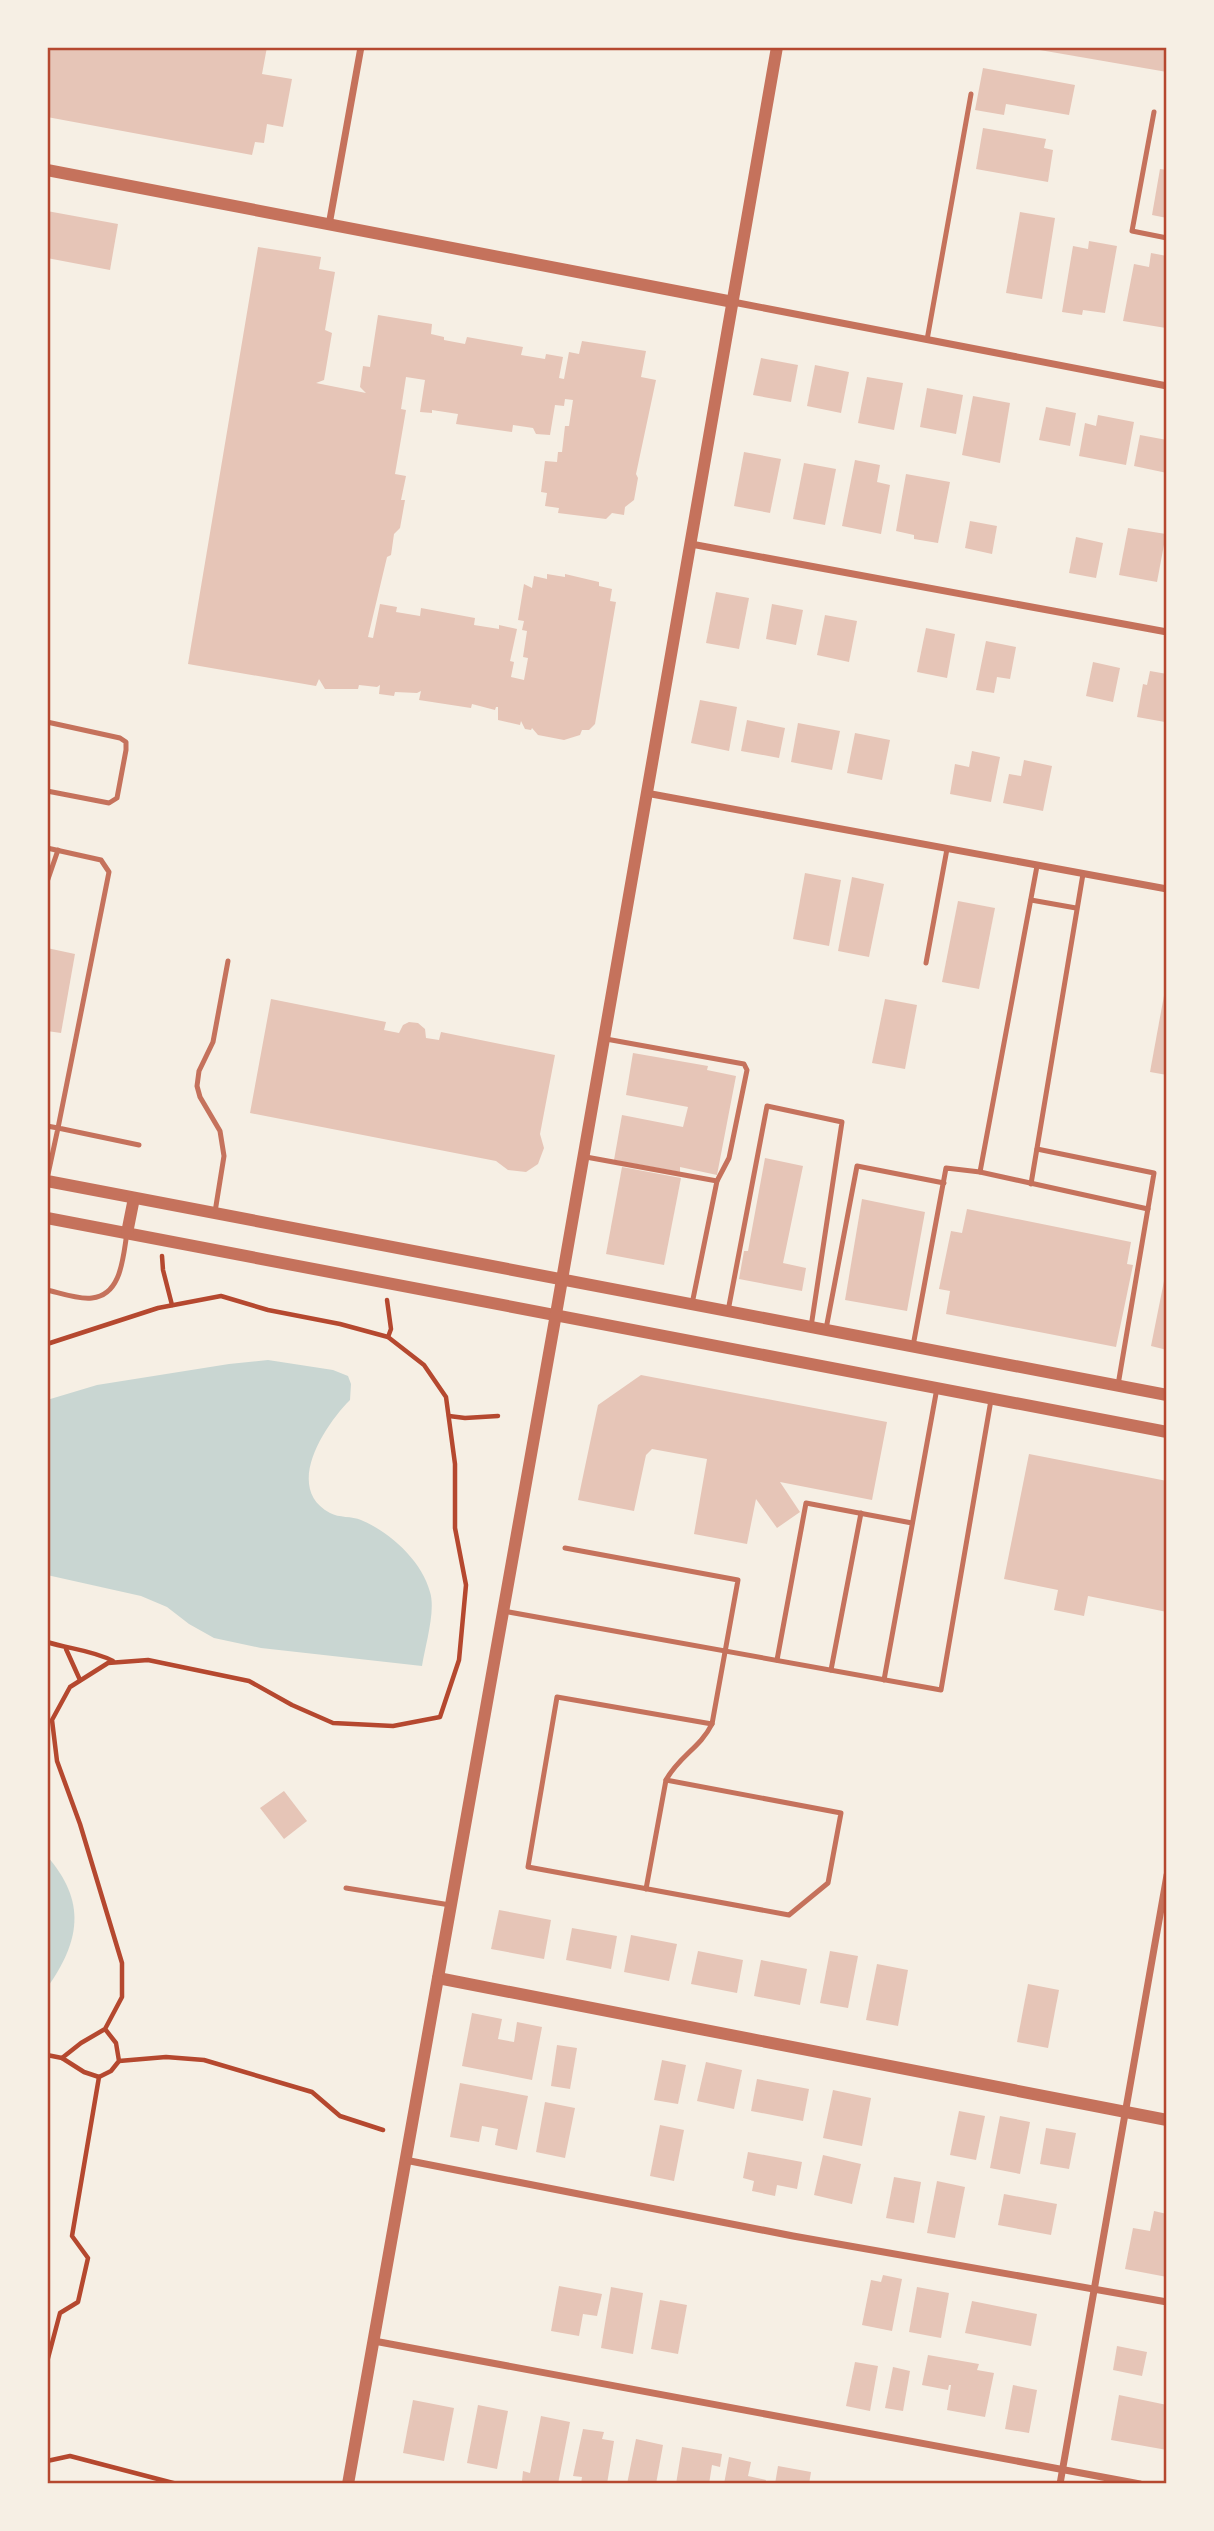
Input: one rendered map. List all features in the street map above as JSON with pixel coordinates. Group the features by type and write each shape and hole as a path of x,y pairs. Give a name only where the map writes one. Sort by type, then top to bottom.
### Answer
{"street":[{"path":"329,225 361,47"},
{"path":"348,2484 777,47"},
{"path":"47,170 1167,386"},
{"path":"691,544 1167,632"},
{"path":"646,793 1167,889"},
{"path":"47,1180 1167,1395"},
{"path":"127,1233 134,1198"},
{"path":"47,1218 1167,1432"},
{"path":"1060,2484 1167,1875"},
{"path":"438,1978 1167,2120"},
{"path":"405,2160 793,2236 1167,2302"},
{"path":"374,2341 1140,2484"}],"lane":[{"path":"927,340 971,94"},
{"path":"1154,112 1132,231 1167,238"},
{"path":"47,722 120,738 126,742 114,801 109,803 47,791"},
{"path":"47,848 101,860 109,872 47,1180"},
{"path":"926,963 947,849"},
{"path":"47,882 58,850"},
{"path":"980,1172 1037,866"},
{"path":"1031,1184 1083,874"},
{"path":"1031,900 1076,908"},
{"path":"215,1213 224,1156 220,1131 200,1097 197,1086 199,1070 213,1042 228,961"},
{"path":"604,1039 744,1064 747,1070 729,1158 717,1181 692,1304"},
{"path":"728,1311 767,1106 842,1122 811,1327"},
{"path":"47,1126 139,1145"},
{"path":"1037,1149 1154,1173 1118,1385"},
{"path":"583,1156 717,1181"},
{"path":"826,1330 856,1166 944,1183"},
{"path":"913,1346 946,1168 980,1172 1148,1209"},
{"path":"47,1290 92,1298 106,1293 116,1283 127,1233"},
{"path":"884,1680 937,1388"},
{"path":"503,1611 942,1690 991,1398"},
{"path":"777,1660 806,1503 912,1523"},
{"path":"831,1670 861,1513"},
{"path":"565,1549 737,1580 712,1724 705,1738 674,1764 666,1780 646,1889"},
{"path":"666,1780 841,1813 828,1884 789,1915 528,1867 557,1697 712,1724"},
{"path":"346,1888 451,1905"}],"path":[{"path":"162,1256 172,1305"},
{"path":"47,1344 172,1305 221,1296 268,1310 340,1324 388,1337 424,1365 446,1397 455,1464 455,1528 466,1585 459,1660 440,1717 393,1726 333,1723 292,1705 249,1681 148,1660 108,1663 69,1687 52,1720 57,1761 80,1824 122,1963 122,1997 105,2029 62,2058"},
{"path":"387,1298 391,1329 388,1337"},
{"path":"449,1416 498,1416"},
{"path":"47,1642 97,1653 115,1662"},
{"path":"66,1648 80,1680"},
{"path":"105,2029 116,2043 119,2062"},
{"path":"47,2056 62,2058 84,2072 99,2077 111,2071 119,2062 166,2057 204,2060 312,2092 340,2116 383,2130"},
{"path":"47,2361 60,2313 78,2302 88,2258 72,2236 99,2077"},
{"path":"47,2461 70,2456 177,2484"}],"shaded area":[{"path":"268,1360 333,1370 348,1376 351,1384 350,1400 320,1440 309,1473 310,1488 316,1502 330,1513 372,1525 403,1549 420,1569 432,1600 422,1666 261,1648 214,1638 167,1607 141,1596 47,1575 47,1400 97,1385"},
{"path":"47,1856 69,1889 74,1922 67,1954 47,1988"}],"building":[{"path":"47,47 267,47 262,74 292,79 283,127 267,124 264,143 255,142 252,155 47,117"},
{"path":"1167,47 1167,72 1034,49"},
{"path":"983,68 1075,85 1069,115 1006,104 1004,115 975,110"},
{"path":"983,128 1046,139 1044,148 1053,150 1048,182 976,169"},
{"path":"1160,169 1167,170 1167,218 1152,215"},
{"path":"47,211 118,224 110,270 47,258"},
{"path":"1020,212 1055,218 1042,299 1006,293"},
{"path":"1089,241 1117,246 1105,313 1083,310 1082,315 1062,312 1073,246 1088,249"},
{"path":"258,247 321,257 319,269 335,272 325,330 332,333 324,380 316,383 366,393 360,387 363,366 370,367 378,315 432,324 431,334 444,337 444,340 465,344 467,337 523,347 521,355 545,359 546,354 563,357 559,378 564,379 569,352 579,354 582,341 646,351 641,377 656,380 636,474 638,478 634,500 625,507 624,515 612,513 606,519 558,513 559,508 545,506 547,493 541,492 545,461 557,462 558,452 562,452 565,426 569,426 573,400 565,399 564,406 555,405 550,435 536,434 533,428 513,425 512,432 456,424 458,414 432,410 432,413 420,412 425,380 406,377 401,409 406,410 395,474 406,476 401,500 405,500 400,528 394,534 391,555 387,557 368,637 373,638 380,604 397,607 396,612 420,616 421,608 475,618 474,625 499,629 499,625 517,629 510,661 514,662 511,677 524,680 528,658 523,657 527,631 522,630 524,621 518,620 524,584 532,588 534,576 547,579 547,574 565,577 565,574 599,582 599,586 612,589 610,601 616,602 595,724 589,730 582,730 580,735 564,740 538,735 532,728 525,729 521,721 520,725 498,720 498,707 495,710 472,704 471,708 419,700 421,691 395,692 394,696 379,694 380,685 359,685 358,689 325,689 319,679 316,686 188,664"},
{"path":"1151,253 1167,256 1166,328 1123,321 1134,264 1149,267"},
{"path":"761,358 798,365 791,402 753,395"},
{"path":"815,365 849,372 841,413 807,406"},
{"path":"867,377 903,383 894,430 858,423"},
{"path":"927,388 963,395 956,434 920,427"},
{"path":"973,396 1010,403 1000,463 962,455"},
{"path":"1046,407 1076,413 1070,446 1039,440"},
{"path":"1098,415 1134,422 1126,465 1079,456 1085,423 1096,426"},
{"path":"1140,435 1167,440 1167,473 1134,466"},
{"path":"744,452 781,459 770,513 734,506"},
{"path":"855,460 880,465 877,482 890,485 881,534 842,526"},
{"path":"804,463 836,469 825,525 793,519"},
{"path":"906,474 950,482 938,543 914,539 914,535 896,531"},
{"path":"970,521 997,526 992,554 965,548"},
{"path":"1128,528 1166,534 1157,582 1119,575"},
{"path":"1076,537 1103,543 1096,578 1069,573"},
{"path":"716,592 749,598 739,649 706,643"},
{"path":"772,604 803,610 796,645 766,639"},
{"path":"825,615 857,621 849,662 817,655"},
{"path":"926,628 955,634 947,678 917,672"},
{"path":"986,641 1016,647 1010,679 997,677 994,693 976,690"},
{"path":"1093,662 1120,668 1113,702 1086,696"},
{"path":"1150,671 1167,674 1165,722 1137,717 1143,684 1147,685"},
{"path":"700,700 737,707 729,751 691,743"},
{"path":"747,720 785,728 779,758 741,751"},
{"path":"798,723 840,731 832,770 791,762"},
{"path":"855,733 890,740 882,780 847,773"},
{"path":"972,751 1000,757 991,802 950,794 955,764 969,767"},
{"path":"1024,760 1052,766 1043,811 1003,803 1009,774 1021,776"},
{"path":"805,873 841,880 829,946 793,939"},
{"path":"852,877 884,884 869,957 838,951"},
{"path":"958,901 995,908 979,989 942,982"},
{"path":"47,948 75,954 61,1033 47,1031"},
{"path":"1167,990 1167,1075 1150,1072"},
{"path":"271,999 386,1022 384,1030 399,1033 403,1025 409,1022 418,1023 425,1029 426,1038 439,1040 441,1032 555,1055 540,1134 544,1148 538,1164 526,1172 508,1170 496,1161 250,1113"},
{"path":"885,999 917,1005 905,1069 872,1063"},
{"path":"633,1053 708,1066 707,1070 736,1076 717,1175 680,1167 680,1172 614,1160 622,1115 683,1127 688,1107 626,1095"},
{"path":"765,1158 803,1166 783,1263 806,1268 802,1291 739,1279 744,1251 748,1251"},
{"path":"622,1167 681,1178 664,1265 606,1254"},
{"path":"862,1199 925,1212 907,1311 845,1300"},
{"path":"967,1209 1131,1242 1127,1264 1133,1265 1116,1347 946,1314 950,1291 939,1289 951,1231 962,1233"},
{"path":"1164,1281 1167,1281 1167,1350 1151,1346"},
{"path":"641,1375 887,1422 872,1500 780,1482 800,1512 777,1528 756,1499 747,1544 694,1534 707,1459 652,1449 646,1455 634,1511 578,1500 598,1405"},
{"path":"1029,1454 1167,1481 1167,1612 1088,1596 1084,1616 1054,1610 1058,1590 1004,1579"},
{"path":"284,1791 307,1821 284,1839 260,1808"},
{"path":"499,1910 551,1920 544,1959 491,1949"},
{"path":"572,1928 617,1936 611,1969 566,1960"},
{"path":"631,1935 677,1944 669,1981 624,1972"},
{"path":"698,1951 743,1960 737,1993 691,1984"},
{"path":"830,1951 858,1956 848,2008 820,2003"},
{"path":"761,1960 807,1969 800,2005 754,1996"},
{"path":"877,1964 908,1970 898,2026 866,2020"},
{"path":"1028,1984 1059,1990 1048,2048 1017,2042"},
{"path":"472,2013 502,2019 498,2039 514,2042 517,2022 542,2027 532,2080 462,2066"},
{"path":"557,2045 577,2048 570,2089 551,2086"},
{"path":"662,2060 686,2065 678,2104 654,2100"},
{"path":"706,2062 742,2070 734,2109 697,2101"},
{"path":"757,2079 809,2089 803,2121 751,2111"},
{"path":"460,2083 528,2096 517,2150 495,2145 498,2129 482,2126 479,2142 450,2137"},
{"path":"833,2090 871,2098 862,2146 823,2138"},
{"path":"545,2102 575,2108 565,2158 536,2152"},
{"path":"959,2111 985,2116 976,2160 950,2155"},
{"path":"1000,2116 1030,2122 1020,2174 990,2168"},
{"path":"660,2125 684,2130 674,2181 650,2176"},
{"path":"1046,2128 1076,2133 1069,2169 1040,2164"},
{"path":"748,2152 802,2162 797,2189 777,2185 775,2196 752,2191 754,2181 743,2178"},
{"path":"823,2155 861,2164 852,2204 814,2195"},
{"path":"894,2177 921,2182 914,2223 886,2218"},
{"path":"937,2181 965,2187 955,2238 927,2233"},
{"path":"1004,2194 1057,2204 1051,2235 998,2225"},
{"path":"1154,2211 1167,2214 1167,2277 1125,2269 1133,2228 1150,2231"},
{"path":"883,2275 902,2279 892,2331 862,2325 871,2280 881,2282"},
{"path":"559,2286 602,2294 597,2316 583,2314 579,2336 551,2331"},
{"path":"611,2287 643,2293 633,2354 601,2348"},
{"path":"917,2287 949,2293 941,2338 909,2332"},
{"path":"660,2300 687,2305 678,2354 651,2349"},
{"path":"972,2301 1037,2314 1031,2346 965,2333"},
{"path":"1117,2346 1147,2352 1142,2376 1113,2370"},
{"path":"928,2355 979,2364 977,2370 994,2373 985,2417 947,2410 951,2385 948,2390 922,2385"},
{"path":"855,2362 878,2366 870,2411 846,2406"},
{"path":"893,2367 910,2371 903,2411 885,2408"},
{"path":"1013,2385 1037,2390 1029,2433 1005,2429"},
{"path":"1119,2395 1167,2405 1167,2450 1111,2440"},
{"path":"413,2400 454,2408 444,2461 403,2453"},
{"path":"478,2405 508,2411 497,2469 467,2463"},
{"path":"541,2416 570,2422 558,2484 522,2481 523,2471 530,2473"},
{"path":"583,2429 604,2432 602,2439 614,2441 607,2484 581,2484 582,2477 573,2476"},
{"path":"636,2439 663,2445 656,2484 627,2484"},
{"path":"682,2447 722,2454 720,2467 712,2465 709,2484 676,2484"},
{"path":"729,2457 751,2462 748,2476 766,2480 765,2484 724,2484"},
{"path":"778,2466 811,2472 809,2484 775,2484"}]}
